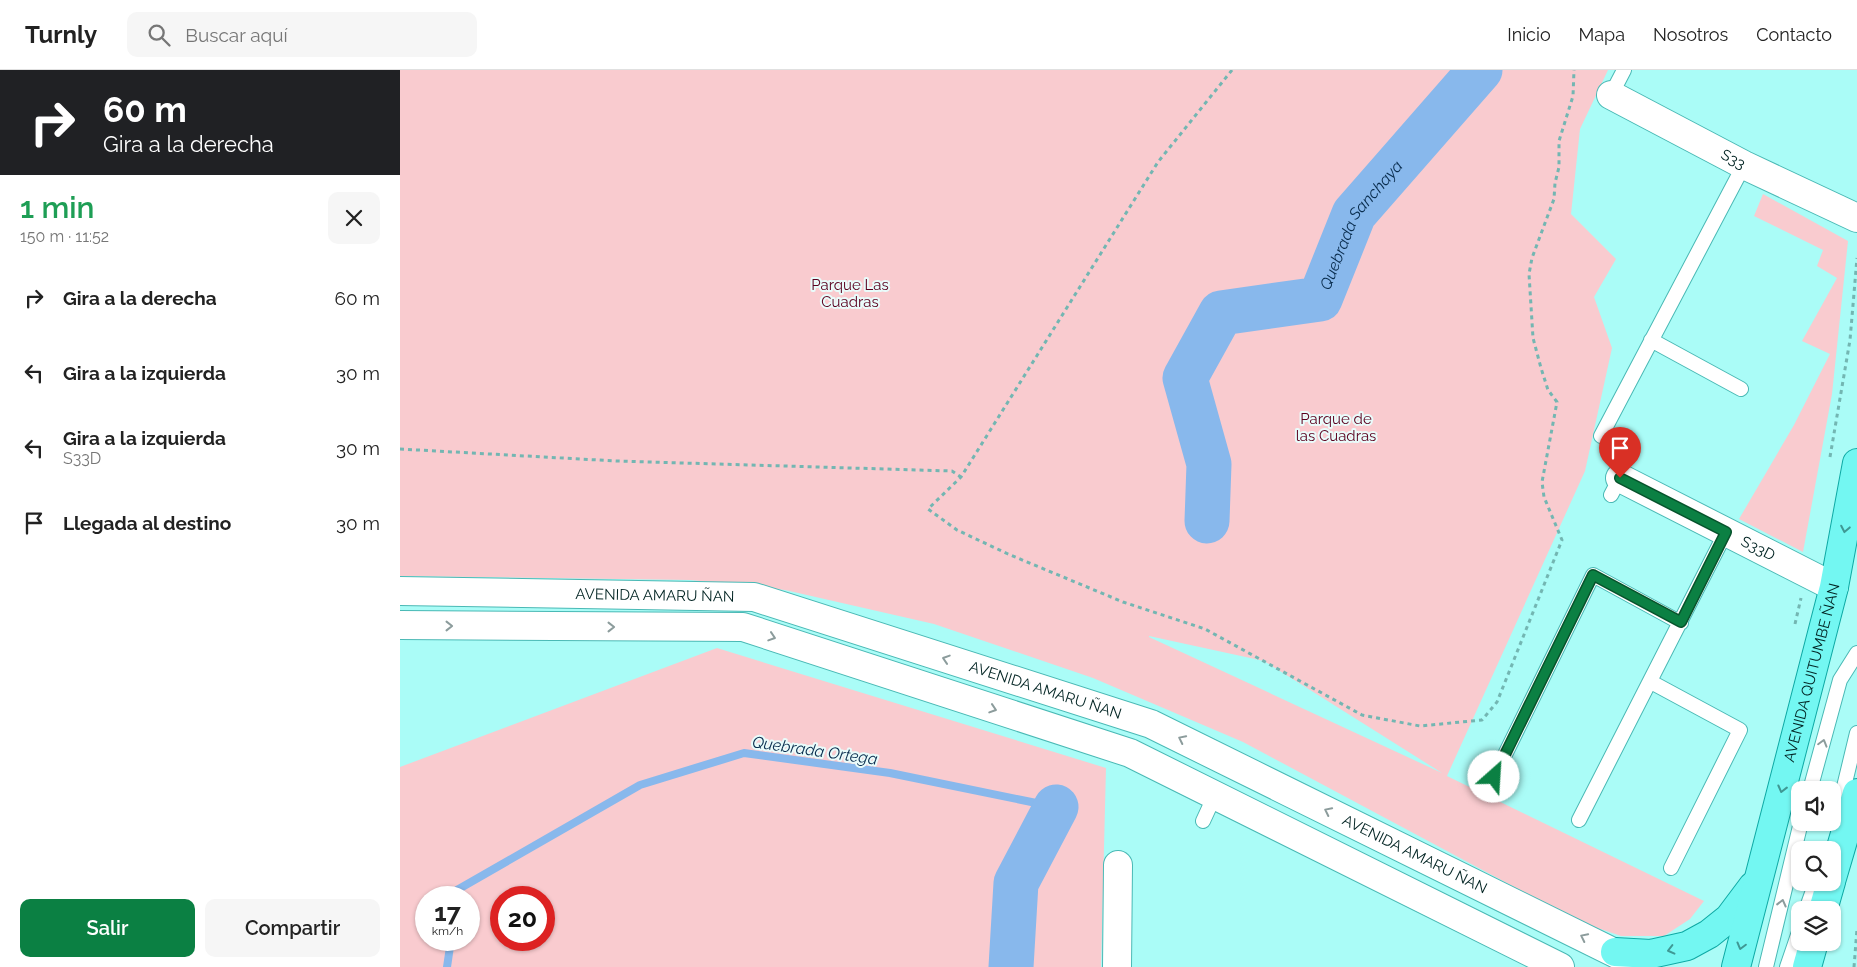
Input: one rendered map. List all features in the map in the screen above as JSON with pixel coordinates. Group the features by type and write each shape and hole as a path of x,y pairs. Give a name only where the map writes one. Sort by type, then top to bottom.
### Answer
{"main road":[{"name":"S33","path":"1611,95 1744,166 1857,218"},
{"name":"AVENIDA QUITUMBE ÑAN","path":"1736,967 1834,587 1857,464"},
{"name":"S33D","path":"1615,486 1726,532 1834,587"},
{"name":"AVENIDA AMARU ÑAN","path":"400,591 754,597 1151,724 1643,967"},
{"name":"AVENIDA AMARU ÑAN","path":"400,625 742,628 1130,754 1556,966"},
{"path":"1841,847 1857,793"},
{"path":"1117,967 1118,865"},
{"path":"1615,952 1652,954 1687,946 1709,934 1729,918 1760,877"},
{"path":"1808,967 1812,951"},
{"path":"1825,951 1827,967"}],"lane":[{"path":"1611,95 1624,70"},
{"path":"1601,436 1744,166"},
{"path":"1651,340 1741,389"},
{"path":"1579,820 1726,532"},
{"path":"1494,777 1593,575 1681,622"},
{"path":"1812,781 1840,680 1857,653"},
{"path":"1651,682 1740,730 1671,868"},
{"path":"1830,841 1857,733"},
{"path":"1203,820 1215,795"},
{"path":"1766,967 1799,831"},
{"path":"1787,967 1792,951"}],"path":[{"path":"1232,70 1158,162 962,478 928,509 957,530 1008,554 1123,602 1205,629 1362,714 1420,726 1482,720 1497,702 1562,540 1544,497 1542,482 1557,402 1548,390 1533,338 1529,274 1532,258 1554,199 1559,167 1559,141 1572,96 1574,70"},
{"path":"1830,457 1850,340 1857,258"},
{"path":"400,450 616,461 952,471 962,478"},
{"path":"1794,630 1807,574"},
{"path":"1854,967 1857,929"}],"green space":[{"path":"400,70 1608,70 1580,129 1571,214 1616,259 1594,297 1612,348 1585,471 1447,776 1704,901 1690,919 1664,936 1621,936 1580,922 1243,742 1093,678 934,624 785,590 690,580 400,576","holes":["1149,636 1264,661 1442,773"]},
{"path":"1763,194 1848,241 1832,394 1803,552 1739,519 1794,425 1830,354 1802,341 1837,278 1817,266 1823,250 1754,216"},
{"path":"717,648 1106,768 1101,967 400,967 400,767"}],"waterway":[{"name":"Quebrada Sanchaya","path":"1207,521 1209,464 1185,378 1221,313 1320,299 1354,214 1480,70"},
{"name":"Quebrada Ortega","path":"464,886 640,785 744,753 890,773 1056,807"},
{"path":"1011,967 1016,883 1056,807"},
{"name":"Quebrada Ortega","path":"447,967 449,951"}],"route":[{"path":"1494,777 1593,575 1681,622 1726,532 1620,478"}],"park label":[{"name":"Parque Las Cuadras","path":"850,294"},
{"name":"Parque de las Cuadras","path":"1336,428"}]}
